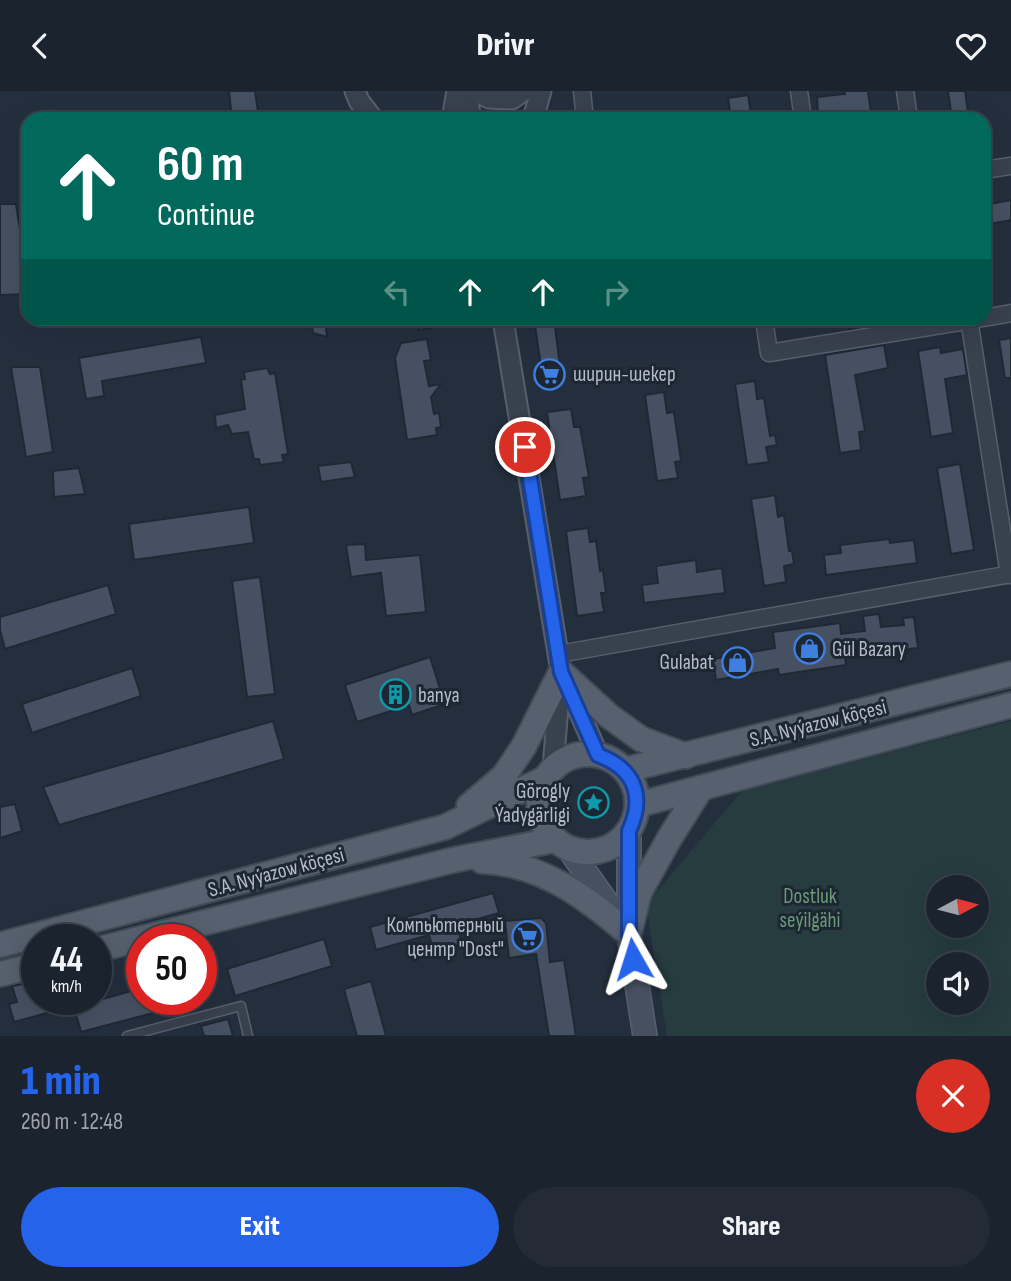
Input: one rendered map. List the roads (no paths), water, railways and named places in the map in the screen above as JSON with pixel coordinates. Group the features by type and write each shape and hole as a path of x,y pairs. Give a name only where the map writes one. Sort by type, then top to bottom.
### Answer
{"main road":[{"path":"445,827 504,776 524,746 560,663 609,716 641,739 686,756"},
{"name":"S.A. Nyýazow köçesi","path":"625,770 1011,674"},
{"name":"S.A. Nyýazow köçesi","path":"637,805 1011,705"},
{"path":"562,845 585,853 602,851 617,843 629,831 636,816 637,805 633,784 625,770 612,760 598,755 582,754 567,758 549,773 539,795 539,812 544,827 562,845 629,934"},
{"name":"S.A. Nyýazow köçesi","path":"0,945 445,827 549,773"},
{"path":"629,934 639,893 701,788"},
{"path":"629,831 629,934 645,1036"},
{"name":"S.A. Nyýazow köçesi","path":"112,946 453,860 562,845"},
{"path":"453,860 496,861 546,876 590,900 629,934"},
{"path":"0,974 21,969"}],"street":[{"path":"355,91 368,112"},
{"path":"453,112 457,91"},
{"path":"466,91 470,112"},
{"path":"475,91 489,98 512,100 523,91"},
{"path":"535,112 541,91"},
{"path":"582,91 584,112"},
{"path":"799,91 802,112"},
{"path":"905,91 908,112"},
{"path":"991,169 1011,166"},
{"path":"991,316 1011,313"},
{"path":"504,326 560,663 598,755"},
{"path":"765,326 769,353 933,326"},
{"path":"560,663 1010,574 976,326"},
{"path":"549,773 560,663"}],"lane":[{"path":"127,1036 241,1006 248,1036"}],"place":[{"name":"ширин-шекер","path":"550,374"},
{"name":"Gül Bazary","path":"809,649"},
{"name":"Gulabat","path":"737,662"},
{"name":"banya","path":"395,695"},
{"name":"Görogly Ýadygärligi","path":"593,803"},
{"name":"Компьютерный центр \"Dost\"","path":"527,937"}],"park label":[{"name":"Dostluk seýilgähi","path":"810,908"}]}
